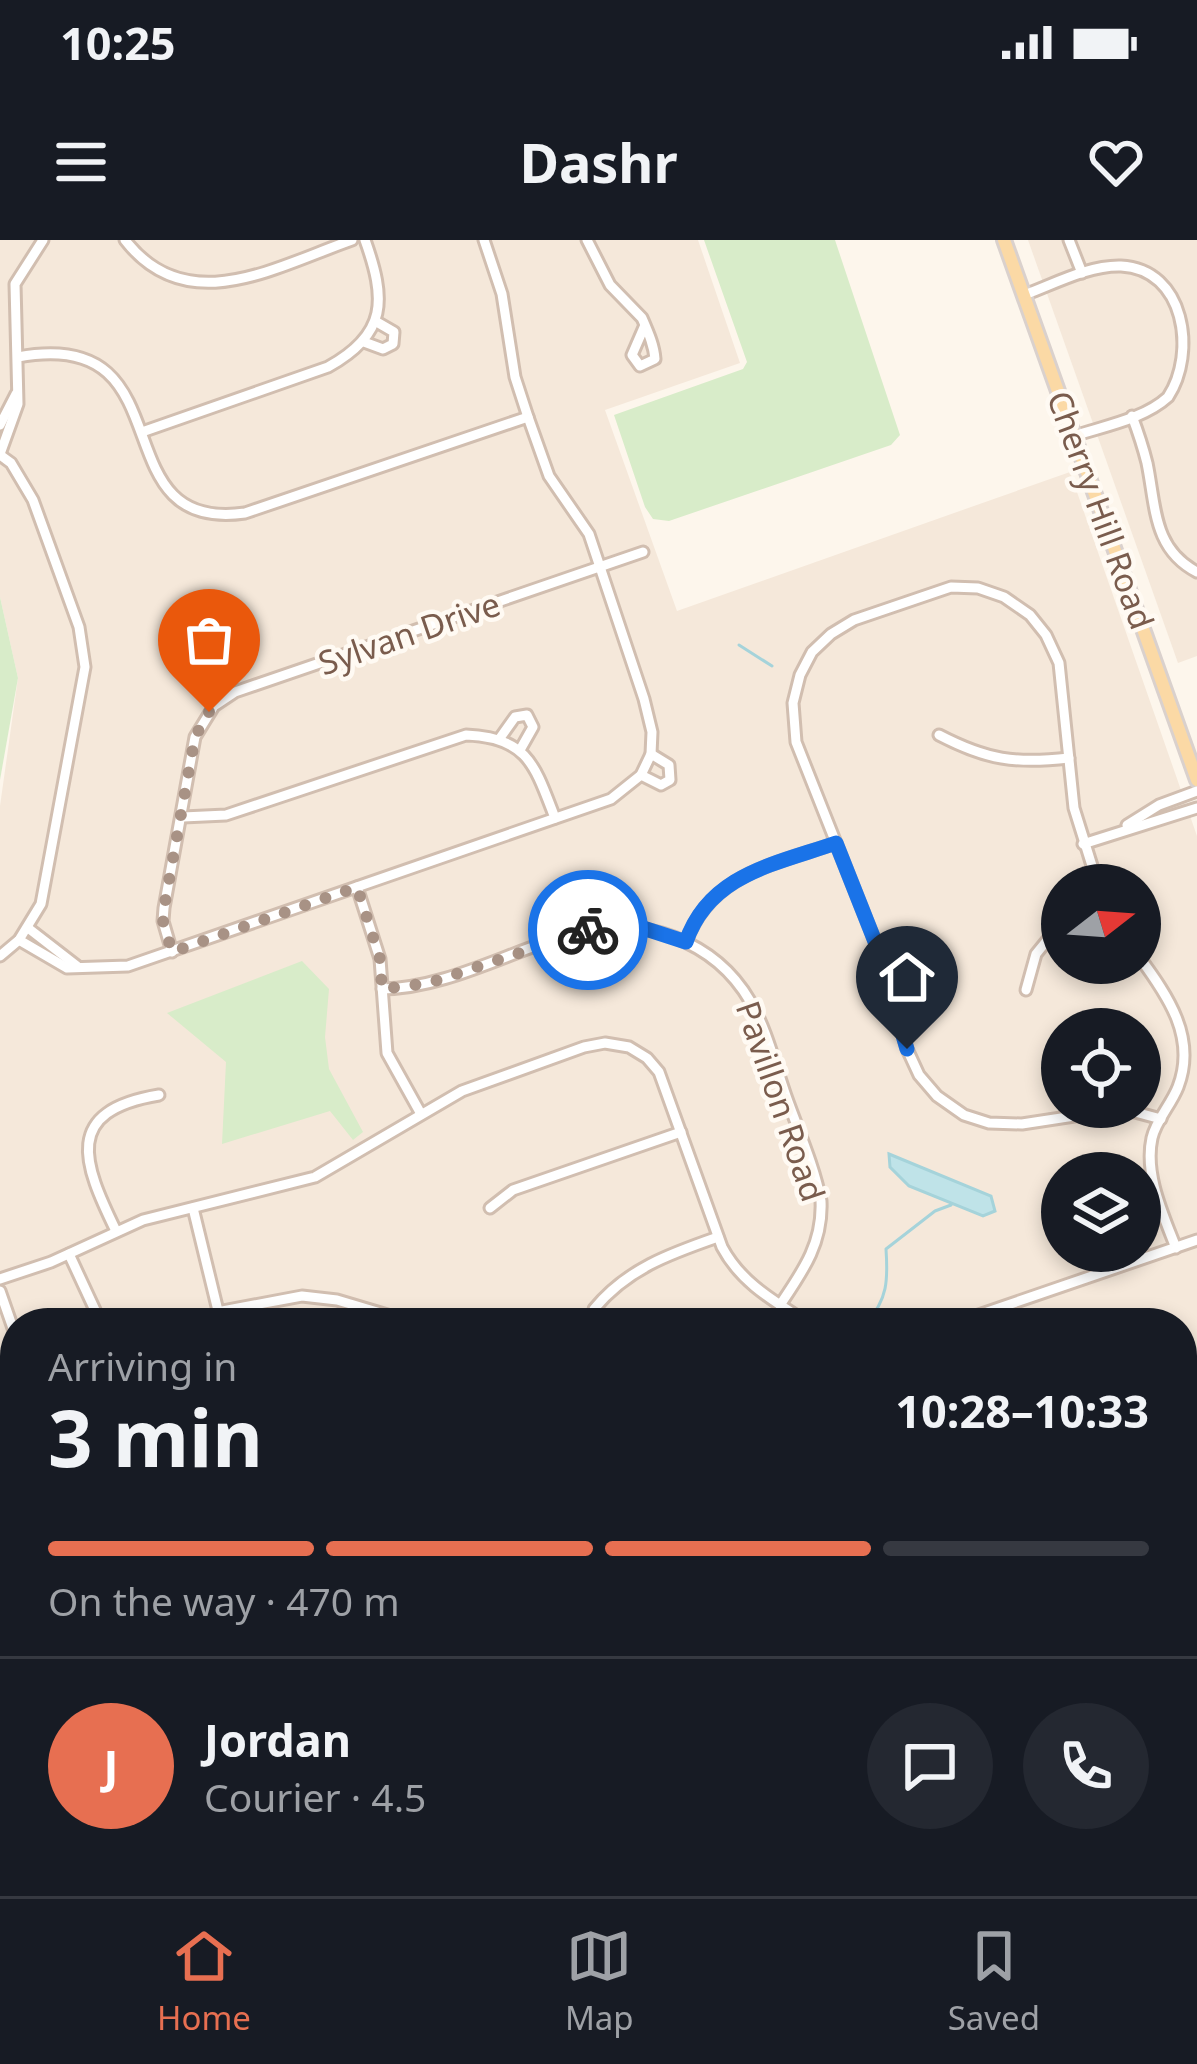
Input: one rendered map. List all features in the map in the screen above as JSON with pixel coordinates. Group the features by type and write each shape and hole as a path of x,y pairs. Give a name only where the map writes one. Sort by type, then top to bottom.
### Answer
{"main road":[{"name":"Cherry Hill Road","path":"1004,240 1197,780"}],"street":[{"path":"0,956 28,928 45,891 85,667 83,646 33,500 0,455 15,418 14,284 43,240"},
{"path":"125,240 161,273 194,283 219,284 352,240"},
{"path":"142,432 328,367 364,342 380,298 379,277 365,240"},
{"path":"19,940 67,968 128,966 611,799 641,775 651,754 652,732 644,699 589,534 549,476 514,377 502,294 484,240"},
{"path":"587,240 610,285 644,325"},
{"path":"1069,240 1082,273"},
{"path":"1024,295 1114,266 1136,268 1160,279 1185,309 1192,340 1186,370 1166,398 1132,416 1074,436"},
{"path":"0,278 14,284"},
{"path":"364,342 383,349 393,344 394,332 375,321"},
{"path":"18,357 44,352 93,363 120,385 157,476 171,496 216,518 245,514 528,417"},
{"path":"0,424 16,394"},
{"path":"1132,416 1148,466 1157,528 1167,548 1197,572"},
{"name":"Sylvan Drive","path":"172,952 164,908 195,737 209,712 225,698 644,552"},
{"path":"1041,1121 989,1124 964,1115 919,1075 876,944 796,742 793,703 812,652 854,620 951,587 978,588 1017,606 1046,635 1058,663 1069,758 1090,864"},
{"path":"500,738 515,717 526,715 532,727 520,750"},
{"path":"183,817 226,815 466,735 500,738 520,750 537,771 555,818"},
{"path":"939,735 975,754 1001,760 1028,763 1069,758"},
{"path":"641,775 661,785 670,780 669,765 651,754"},
{"path":"1123,829 1159,805 1197,791"},
{"path":"1083,844 1197,808"},
{"path":"686,942 697,916 724,886 746,873 836,843"},
{"path":"357,887 380,959 387,1053 421,1114"},
{"path":"28,928 77,966"},
{"name":"Pavillon Road","path":"382,989 429,983 594,928 643,928 686,942 725,970 754,1007 818,1186 822,1216 817,1244 780,1305"},
{"path":"1026,990 1041,948"},
{"path":"1159,984 1182,1039 1179,1085 1161,1119"},
{"path":"0,1279 116,1231 316,1177 421,1114 493,1079 611,1042 637,1051 659,1072 718,1237 739,1273 785,1308"},
{"path":"116,1231 89,1172 90,1139 111,1110 160,1094"},
{"path":"1157,1128 1151,1168 1176,1247"},
{"path":"490,1208 513,1190 681,1132"},
{"path":"193,1208 217,1308"},
{"path":"595,1308 639,1268 718,1237"},
{"path":"999,1308 1197,1240"},
{"path":"69,1254 94,1308"},
{"path":"256,1308 302,1297 364,1308"}],"shaded area":[{"path":"0,240 698,240 740,363 605,410 677,611 1070,472 1197,836 1197,1308 0,1308 0,806 18,678 0,597"},
{"path":"1028,240 1197,240 1197,656 1178,663"}],"green space":[{"path":"704,240 835,240 900,435 891,445 669,521 653,519 614,415 743,369 747,362"},
{"path":"0,597 18,678 0,780"},
{"path":"302,961 329,989 325,1037 329,1069 363,1132 353,1140 330,1111 222,1144 226,1062 167,1013"}],"water":[{"path":"889,1154 991,1196 995,1211 983,1216 909,1186 890,1167"}],"waterway":[{"path":"739,645 772,666"},
{"path":"877,1308 885,1289 886,1249 935,1211 951,1205"}],"way so far":[{"path":"209,712 195,737 164,908 172,952 357,887 380,959 382,989 429,983 588,930"}],"route":[{"path":"588,930 643,928 686,942 706,904 736,878 836,843 876,944 907,1049"}]}
